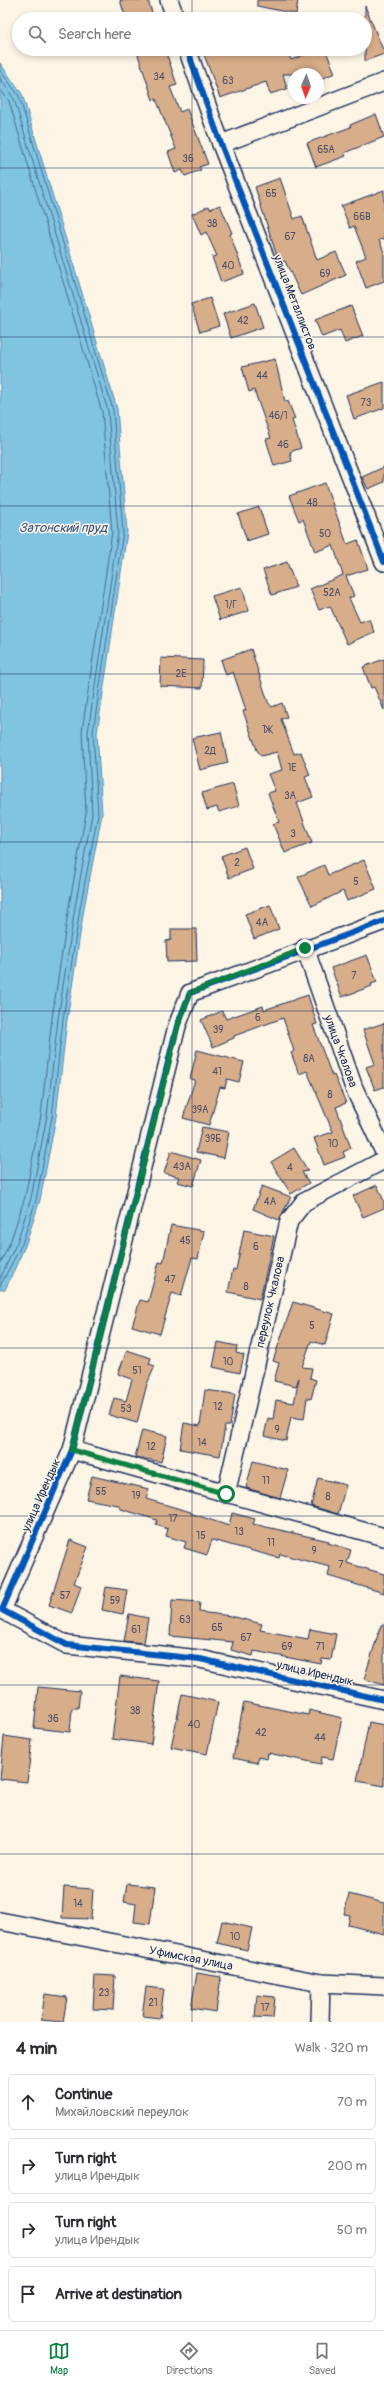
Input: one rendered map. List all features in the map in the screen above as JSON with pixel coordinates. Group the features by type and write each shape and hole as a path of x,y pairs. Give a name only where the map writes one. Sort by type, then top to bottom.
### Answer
{"street":[{"path":"169,0 173,12"},
{"name":"улица Металлистов","path":"190,56 221,144 384,562"},
{"path":"221,144 384,82"},
{"name":"улица Ирендык","path":"384,921 305,948 190,993 178,1026 72,1450 1,1610 67,1645 200,1658 384,1700"},
{"name":"улица Чкалова","path":"305,948 354,1088 384,1152"},
{"name":"переулок Чкалова","path":"226,1494 289,1221 304,1202 384,1160"},
{"path":"72,1450 384,1537"},
{"name":"Уфимская улица","path":"0,1921 321,1983 384,1986"},
{"path":"320,2022 321,1983"}],"water":[{"name":"Затонский пруд","path":"0,63 22,94 117,409 127,532 97,733 102,814 84,908 67,1020 56,1117 40,1200 25,1246 5,1290 0,1290"}],"building":[{"path":"120,0 148,0 152,12 124,12"},
{"path":"257,0 298,0 296,12 286,12 257,6"},
{"path":"372,23 384,54 365,61 365,56 372,56"},
{"path":"138,56 167,56 177,85 170,87 180,112 187,109 208,164 199,167 201,170 185,176 182,170 175,173 168,152 176,149 156,99 153,100"},
{"path":"205,56 290,56 291,60 301,56 328,56 335,73 324,78 324,68 288,68 288,74 283,74 287,89 270,94 266,82 220,98"},
{"path":"376,114 384,137 344,153 346,156 316,167 307,143 351,127 350,125"},
{"path":"280,178 294,219 302,216 317,260 336,252 346,275 301,295 285,261 279,263 255,187"},
{"path":"384,190 384,239 379,240 384,252 384,281 366,288 356,261 366,257 354,226 350,228 341,206"},
{"path":"220,205 232,233 230,234 244,274 221,282 212,257 217,256 206,232 201,235 192,214 209,206 210,209"},
{"path":"210,298 219,326 200,332 191,304"},
{"path":"255,303 263,327 231,338 223,314"},
{"path":"351,306 363,336 345,343 340,330 322,337 315,320"},
{"path":"275,359 285,402 288,401 295,419 292,420 301,448 290,452 292,461 274,466 266,439 271,438 254,390 249,392 242,367"},
{"path":"384,382 384,408 354,419 346,395"},
{"path":"384,467 384,482 368,489 362,477"},
{"path":"325,483 347,544 358,540 368,569 346,576 354,596 349,598 360,622 369,619 374,632 347,644 330,606 319,610 310,589 343,575 333,545 315,552 303,519 299,521 289,496"},
{"path":"259,507 268,534 247,541 238,514"},
{"path":"287,562 296,587 272,595 263,570"},
{"path":"242,587 249,611 220,620 212,596"},
{"path":"251,649 268,702 272,707 282,703 287,717 281,719 294,754 301,752 310,775 305,777 313,797 297,803 312,843 285,853 273,824 279,822 268,793 275,791 268,774 282,770 277,752 261,756 257,750 243,711 246,710 233,672 226,675 221,660"},
{"path":"161,658 203,660 202,688 160,686"},
{"path":"384,659 384,710 374,687 371,688 363,667"},
{"path":"221,732 228,763 200,770 192,738"},
{"path":"233,784 239,806 219,812 217,807 207,810 202,793"},
{"path":"245,847 253,869 229,878 221,856"},
{"path":"364,860 376,889 347,901 343,891 312,906 298,877 324,865 328,875"},
{"path":"270,905 279,929 254,939 245,914"},
{"path":"171,929 196,929 197,961 167,962 166,941 171,940"},
{"path":"367,955 377,982 371,984 372,986 342,997 331,968"},
{"path":"308,995 317,1024 313,1025 332,1076 334,1075 346,1103 336,1107 351,1148 343,1152 345,1157 324,1165 314,1138 333,1132 307,1071 299,1074 291,1053 294,1051 283,1018 234,1036 234,1038 213,1047 201,1020 222,1011 226,1019 263,1006 264,1010"},
{"path":"384,1023 384,1087 375,1090 366,1067 375,1064 363,1030"},
{"path":"197,1050 244,1062 239,1082 227,1079 225,1088 220,1087 209,1125 183,1118 195,1080 190,1079"},
{"path":"202,1127 229,1132 224,1158 196,1152"},
{"path":"294,1148 308,1171 302,1172 309,1183 291,1194 271,1162"},
{"path":"171,1151 201,1160 193,1186 177,1182 179,1177 164,1173"},
{"path":"377,1185 384,1201 384,1208 363,1217 353,1196"},
{"path":"262,1186 291,1197 279,1220 253,1209"},
{"path":"171,1225 204,1231 198,1259 192,1258 181,1296 172,1293 160,1334 132,1326 140,1300 148,1302 159,1262 163,1263"},
{"path":"244,1230 274,1236 260,1299 228,1292 233,1269 236,1270"},
{"path":"293,1302 334,1314 325,1345 311,1341 302,1367 312,1368 310,1378 316,1380 311,1399 307,1398 304,1419 291,1417 286,1441 264,1436 268,1418 273,1419 276,1400 294,1403 299,1378 296,1386 274,1381 279,1363 273,1361"},
{"path":"218,1342 237,1346 236,1353 244,1355 240,1373 213,1367"},
{"path":"127,1350 151,1358 149,1364 155,1366 147,1384 137,1423 109,1415 114,1398 126,1401 132,1379 118,1374"},
{"path":"205,1390 235,1394 230,1426 225,1426 220,1456 180,1449 184,1423 200,1426"},
{"path":"142,1430 167,1436 161,1462 135,1457"},
{"path":"253,1461 288,1470 280,1498 246,1488"},
{"path":"92,1476 149,1489 146,1499 191,1512 190,1513 229,1526 232,1513 255,1519 253,1524 329,1541 328,1543 351,1550 347,1563 384,1574 384,1593 328,1576 330,1567 280,1554 279,1558 212,1540 207,1555 184,1548 186,1542 166,1536 168,1529 156,1525 157,1520 121,1509 118,1505 86,1499"},
{"path":"318,1478 346,1485 338,1514 311,1506"},
{"path":"70,1540 88,1547 74,1583 81,1586 72,1613 49,1605"},
{"path":"106,1587 127,1590 123,1614 102,1610"},
{"path":"172,1600 200,1602 199,1612 231,1616 262,1624 260,1630 308,1639 310,1629 336,1634 331,1660 322,1659 321,1664 254,1651 253,1656 231,1650 233,1642 170,1636"},
{"path":"129,1614 148,1618 144,1643 124,1641"},
{"path":"381,1625 384,1625 384,1685 364,1679"},
{"path":"120,1676 159,1681 151,1744 112,1739"},
{"path":"38,1687 80,1691 78,1708 72,1708 70,1732 34,1728"},
{"path":"182,1694 218,1702 207,1754 171,1747"},
{"path":"244,1702 308,1715 309,1710 342,1718 333,1759 322,1757 321,1764 268,1753 267,1759 258,1757 257,1763 233,1758"},
{"path":"369,1722 384,1725 384,1786 357,1781"},
{"path":"4,1736 32,1740 27,1782 0,1779"},
{"path":"127,1884 155,1887 150,1924 134,1922 136,1904 124,1902"},
{"path":"64,1887 93,1889 91,1919 62,1918"},
{"path":"349,1894 384,1903 384,1934 348,1925 350,1915 344,1914"},
{"path":"222,1921 252,1928 247,1950 217,1943"},
{"path":"197,1973 221,1977 216,2012 191,2008"},
{"path":"95,1975 115,1976 113,2010 93,2009"},
{"path":"146,1987 164,1989 160,2018 142,2016"},
{"path":"45,1994 67,1997 63,2022 41,2020"},
{"path":"257,1995 275,1997 273,2018 255,2017"}],"cycle path":[{"path":"190,56 221,144 384,562"},
{"path":"384,921 190,993 177,1026 72,1450 2,1610 67,1645 200,1659 384,1700"}],"route":[{"path":"226,1494 72,1450 178,1026 190,993 305,948"}]}
